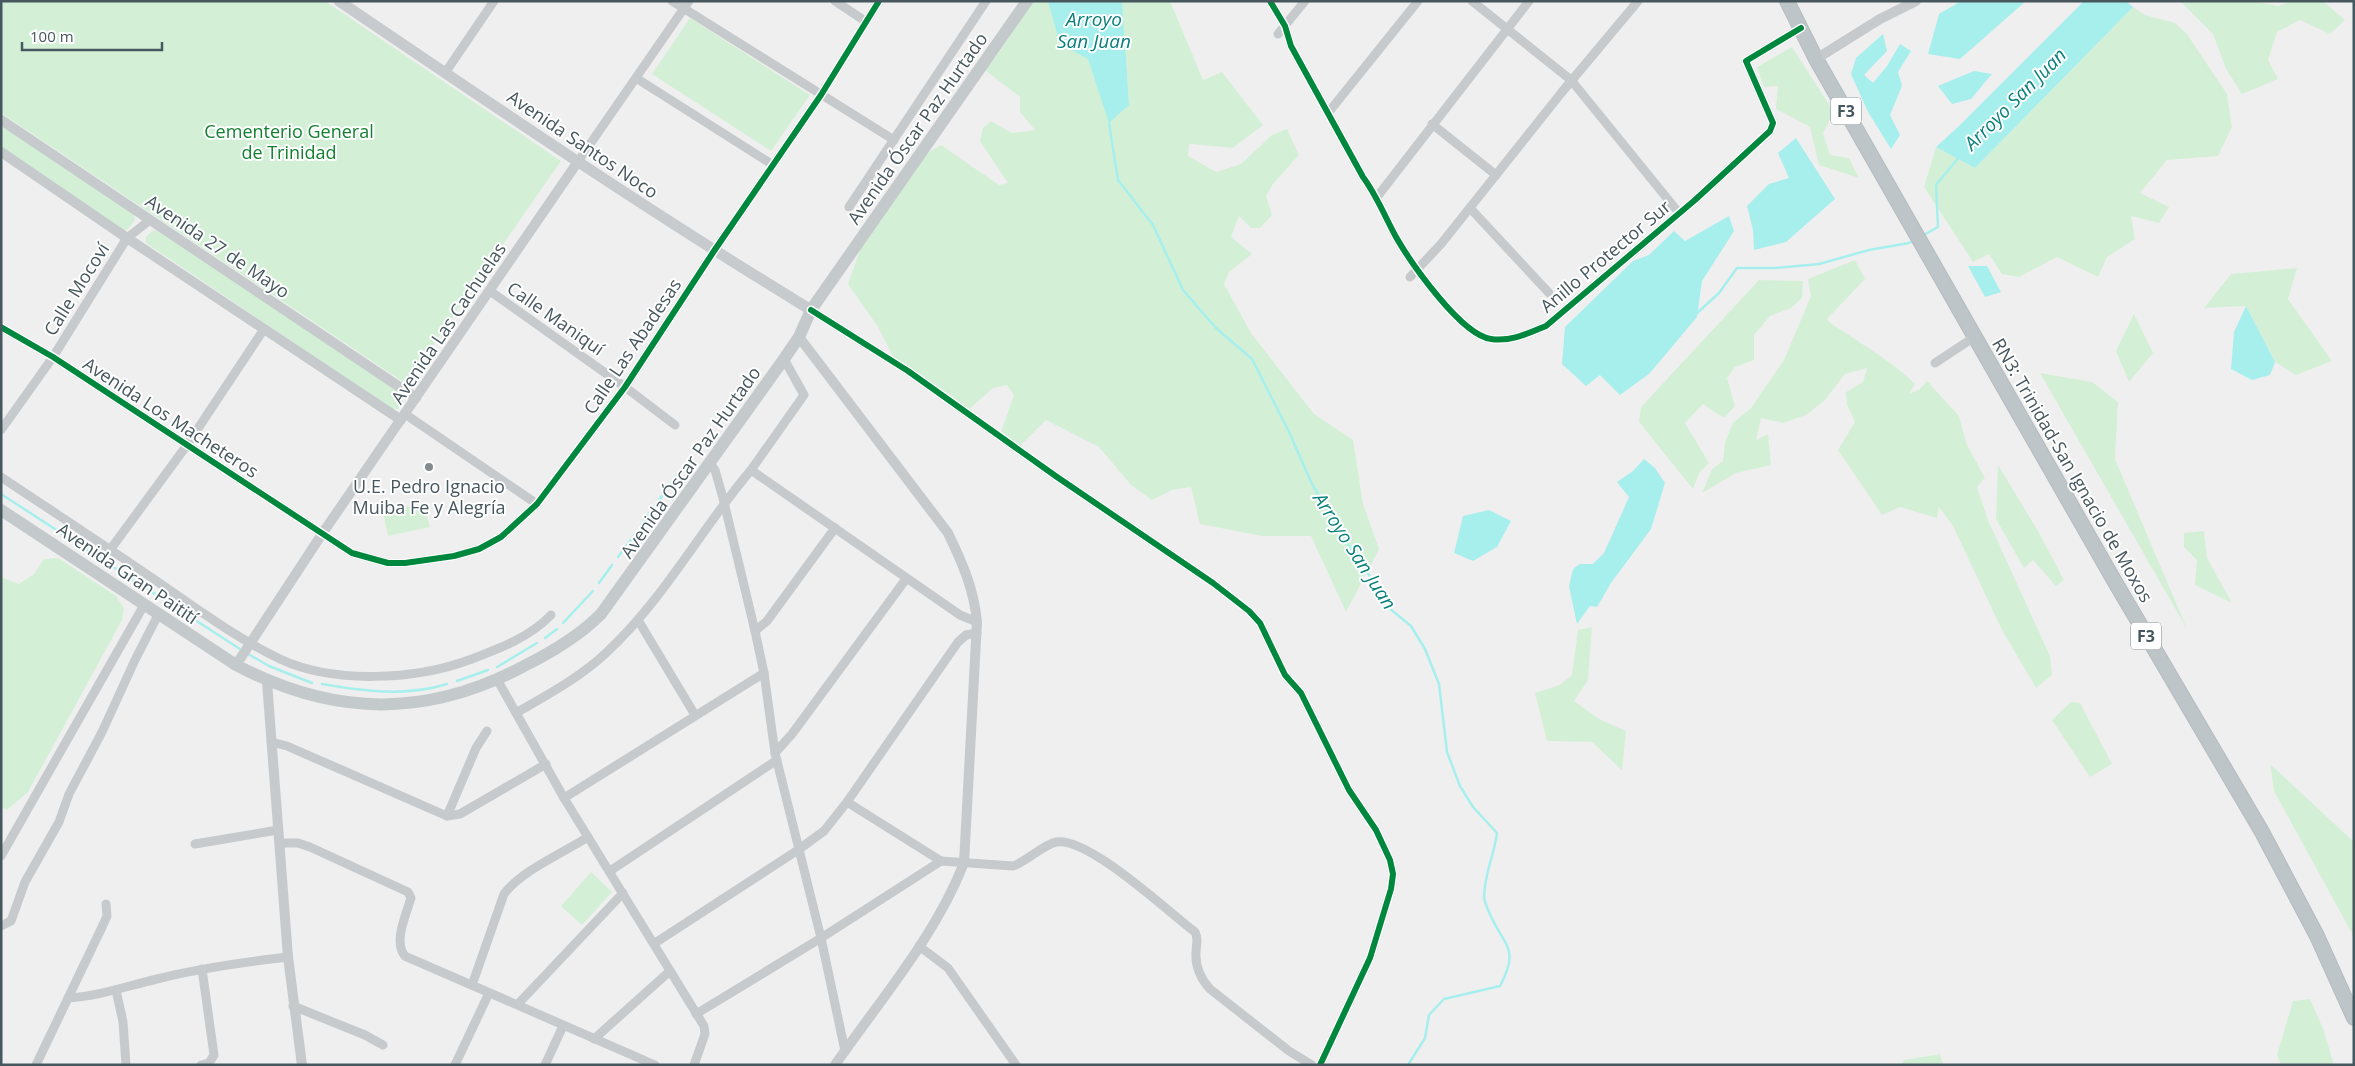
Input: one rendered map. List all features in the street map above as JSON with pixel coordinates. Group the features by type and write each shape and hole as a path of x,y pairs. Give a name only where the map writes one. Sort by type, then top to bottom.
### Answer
{"highway":[{"name":"F3","path":"1787,1 1816,59"},
{"name":"RN3: Trinidad-San Ignacio de Moxos","path":"1816,59 1931,257 2110,574 2262,832 2317,936 2354,1018"}],"main road":[{"name":"Avenida Santos Noco","path":"339,1 577,163 714,251 811,310"},
{"name":"Avenida Óscar Paz Hurtado","path":"238,661 267,682 302,693 346,702 390,706 433,701 498,680 571,640 601,614 712,467 799,337 811,310 1027,1"},
{"name":"Avenida Gran Paitití","path":"1,510 158,615 238,661"}],"street":[{"path":"445,73 494,1"},
{"path":"672,1 686,5 821,95 894,140"},
{"path":"835,1 865,21"},
{"name":"Calle Las Abadesas","path":"322,534 352,553 370,560 388,563 426,561 479,549 501,537 537,504 625,386 714,251 821,95 878,1"},
{"path":"849,207 986,1"},
{"name":"Anillo Protector Sur","path":"1270,1 1285,26 1291,46 1363,177 1377,197 1396,237 1418,270 1459,320 1473,331 1490,339 1517,337 1546,326 1679,213 1770,130 1773,123 1746,61 1801,28"},
{"path":"1278,34 1305,1"},
{"path":"1328,113 1418,1"},
{"path":"1472,1 1571,80 1679,213"},
{"path":"1377,197 1529,1"},
{"path":"1410,277 1470,208 1571,80 1638,1"},
{"path":"1816,59 1880,20 1916,1"},
{"name":"Avenida Las Cachuelas","path":"238,661 322,534 686,5"},
{"path":"636,78 773,165"},
{"name":"Avenida 27 de Mayo","path":"1,120 416,398"},
{"path":"1432,124 1496,175"},
{"path":"1,152 264,329 537,504"},
{"path":"1470,208 1549,294"},
{"name":"Calle Mocoví","path":"1,430 53,357 127,238 150,220"},
{"name":"Calle Maniquí","path":"490,291 625,386 675,425"},
{"path":"811,310 908,371 1057,477 1213,583 1249,611 1260,623 1285,675 1301,693 1349,790 1376,830 1390,860 1393,874 1391,889 1370,958 1320,1065"},
{"name":"Avenida Los Macheteros","path":"1,327 53,357 322,534"},
{"path":"110,550 187,445 264,329"},
{"path":"1935,363 1976,336"},
{"path":"799,337 948,533 963,564 975,598 977,622 964,863 953,891 919,946 835,1065"},
{"path":"516,713 581,673 607,652 638,620 666,585 723,500 751,470 804,395 784,359"},
{"path":"712,467 723,500 755,631 764,673 776,757 821,938 845,1051"},
{"path":"751,470 906,579 960,615 977,622"},
{"path":"1,476 249,645 282,660 318,670 358,676 392,677 448,668 524,637 551,615"},
{"path":"755,631 767,621 835,528"},
{"path":"610,871 776,757 906,579"},
{"path":"1,856 144,605"},
{"path":"1,926 10,921 25,882 59,822 69,794 102,732 158,615"},
{"path":"638,620 695,715"},
{"path":"655,943 824,831 847,802 958,642 966,636 977,632"},
{"path":"564,798 764,673"},
{"path":"498,680 564,798 655,943 704,1026 705,1034 694,1065"},
{"path":"267,682 288,957 302,1065"},
{"path":"447,816 476,748 487,731"},
{"path":"271,742 287,746 447,816 460,814 546,764"},
{"path":"847,802 941,861 1013,866 1023,862 1054,842 1066,842 1119,869 1195,932 1198,936 1196,966 1202,979 1210,989 1289,1051 1312,1065"},
{"path":"195,844 278,830"},
{"path":"472,985 504,894 525,876 588,837"},
{"path":"280,843 298,843 310,847 408,892 411,898 400,940 401,951 405,956 518,1004 594,1039 636,1061 654,1065"},
{"path":"696,1014 821,938 941,861"},
{"path":"518,1004 623,893"},
{"path":"36,1065 107,916 106,904"},
{"path":"919,946 948,968 1016,1065"},
{"path":"68,998 94,996 234,962 288,957"},
{"path":"201,1065 209,1063 214,1054 202,969"},
{"path":"594,1039 670,971"},
{"path":"116,990 123,1022 126,1065"},
{"path":"455,1065 489,993"},
{"path":"293,1006 365,1035 383,1045"},
{"path":"545,1065 563,1026"}],"green space":[{"name":"Cementerio General de Trinidad","path":"1,1 325,1 561,161 406,384 1,113"},
{"path":"1032,1 1170,1 1203,80 1222,72 1263,125 1233,148 1189,144 1188,156 1216,172 1241,164 1272,135 1287,129 1299,155 1273,184 1266,196 1272,215 1260,228 1251,228 1239,216 1231,237 1252,254 1229,272 1224,284 1251,333 1314,414 1353,440 1363,504 1379,549 1346,612 1311,536 1262,536 1200,524 1191,487 1172,490 1152,500 1131,485 1099,447 1046,420 1020,446 1001,432 1014,395 1007,385 993,388 966,412 898,366 878,327 848,284 862,244 906,179 929,152 941,145 999,185 1008,183 980,141 983,128 991,121 1012,133 1035,130 1020,112 1020,97 985,70 1000,51"},
{"path":"2180,1 2254,1 2278,6 2291,1 2323,1 2345,20 2330,34 2300,20 2277,32 2268,60 2278,79 2242,94 2226,69 2213,34"},
{"path":"2133,7 2145,15 2175,23 2187,34 2227,94 2232,127 2218,156 2167,160 2140,193 2169,207 2159,223 2131,216 2135,239 2107,257 2098,277 2057,257 2019,277 2002,274 1989,254 1973,262 1924,187 1936,147 1975,168"},
{"path":"690,18 810,95 771,151 652,74"},
{"path":"1792,47 1834,112 1823,133 1830,155 1849,158 1859,178 1819,165 1810,127 1776,109 1778,86 1764,87 1757,67"},
{"path":"1,124 134,214 135,220 127,230 122,230 1,148"},
{"path":"153,230 159,231 403,394 403,401 398,409 392,409 146,243 146,237"},
{"path":"1855,260 1865,279 1827,319 1834,326 1908,377 1915,384 1909,394 1920,389 1927,381 1959,416 1967,445 1985,478 1977,487 1988,520 2050,656 2052,675 2036,688 2002,630 1953,526 1939,507 1937,518 1900,507 1882,515 1838,450 1855,422 1847,405 1846,392 1863,382 1867,368 1845,374 1825,400 1806,415 1783,423 1761,418 1756,440 1768,434 1771,465 1736,473 1702,493 1712,469 1723,461 1725,442 1733,423 1751,408 1784,360 1811,296 1808,279"},
{"path":"2297,268 2288,299 2332,361 2296,375 2275,362 2246,306 2204,308 2231,274"},
{"path":"1759,280 1803,281 1802,298 1791,308 1770,316 1754,335 1754,360 1735,367 1727,378 1735,406 1724,418 1703,404 1685,423 1709,463 1699,473 1693,489 1639,422 1641,407"},
{"path":"2134,314 2153,353 2129,382 2116,351"},
{"path":"2040,373 2092,382 2118,402 2115,459 2187,629"},
{"path":"1998,465 2038,531 2064,580 2056,586 2033,560 2024,568 1996,519"},
{"path":"423,503 430,527 388,536 383,512"},
{"path":"2204,531 2207,558 2232,603 2195,585 2197,560 2184,547 2184,533"},
{"path":"58,558 116,596 124,608 122,620 28,792 7,810 1,807 1,577 19,584 34,574 44,559"},
{"path":"1592,627 1588,680 1574,701 1599,719 1626,731 1622,770 1592,742 1547,741 1535,693 1560,685 1572,675 1578,630"},
{"path":"2071,702 2080,703 2112,764 2090,777 2052,720"},
{"path":"2270,764 2354,842 2354,937 2274,791"},
{"path":"591,872 612,892 582,925 561,906"},
{"path":"2310,999 2324,1031 2333,1062 2332,1065 2281,1065 2277,1055 2293,1001"},
{"path":"1940,1054 1943,1065 1901,1065 1904,1060"}],"water":[{"name":"Arroyo San Juan","path":"1048,1 1122,1 1129,105 1109,123 1088,59 1060,44"},
{"path":"1961,1 2026,1 1960,59 1928,54 1939,14"},
{"path":"2084,1 2126,1 2133,7 1975,168 1936,147 1960,125"},
{"path":"1883,34 1887,51 1864,75 1873,83 1887,66 1900,44 1911,51 1898,72 1902,86 1890,115 1900,135 1891,149 1868,112 1851,74 1856,58"},
{"path":"1974,71 1992,74 1971,99 1952,104 1938,86"},
{"path":"1796,138 1835,199 1786,242 1754,250 1753,230 1747,206 1769,184 1789,178 1778,153"},
{"path":"1729,216 1734,231 1702,281 1697,317 1649,374 1620,395 1600,375 1586,386 1562,364 1565,327 1633,261 1649,255 1674,231 1685,241"},
{"path":"1968,266 1987,266 2001,292 1985,297"},
{"path":"2246,306 2275,362 2270,375 2252,380 2231,369 2234,332"},
{"path":"1644,459 1655,468 1665,483 1651,529 1611,583 1597,607 1590,606 1577,624 1569,586 1573,569 1580,564 1593,564 1604,553 1629,497 1617,482 1633,471"},
{"path":"1489,510 1511,521 1497,547 1473,561 1454,553 1463,516"}],"waterway":[{"name":"Arroyo San Juan","path":"1109,123 1118,180 1153,225 1183,290 1216,328 1252,359 1289,432 1312,484 1345,540 1389,608 1411,626 1425,649 1439,684 1447,752 1460,786 1473,807 1497,833 1484,889 1484,898 1494,923 1508,947 1509,963 1506,973 1500,986 1444,999 1429,1015 1425,1038 1408,1065"},
{"name":"Arroyo San Juan","path":"1922,236 1938,227 1936,185 1959,157"},
{"name":"Arroyo San Juan","path":"1695,315 1719,293 1737,268 1774,268 1819,264 1915,240"},
{"path":"641,525 680,471"},
{"path":"1,494 243,651"},
{"path":"618,557 636,533"},
{"path":"599,583 612,565"},
{"path":"563,623 593,591"},
{"path":"545,638 557,629"},
{"path":"497,667 537,643"},
{"path":"248,654 269,666 312,683"},
{"path":"457,681 488,670"},
{"path":"322,684 384,692 432,688 447,684"}],"cycle path":[{"path":"1,327 53,357 352,553 388,563 405,563 454,556 479,549 501,537 537,504 625,387 714,251 821,95 879,1"},
{"path":"1270,1 1285,26 1291,46 1377,199 1396,237 1413,263 1438,296 1466,325 1479,335 1498,340 1520,336 1546,326 1695,200 1770,131 1773,123 1746,61 1801,28"},
{"path":"811,310 908,371 1057,477 1213,583 1249,611 1260,623 1285,675 1301,693 1349,790 1376,830 1390,860 1393,874 1391,889 1370,958 1320,1065"}],"place":[{"name":"U.E. Pedro Ignacio Muiba Fe y Alegría","path":"429,467"}]}
